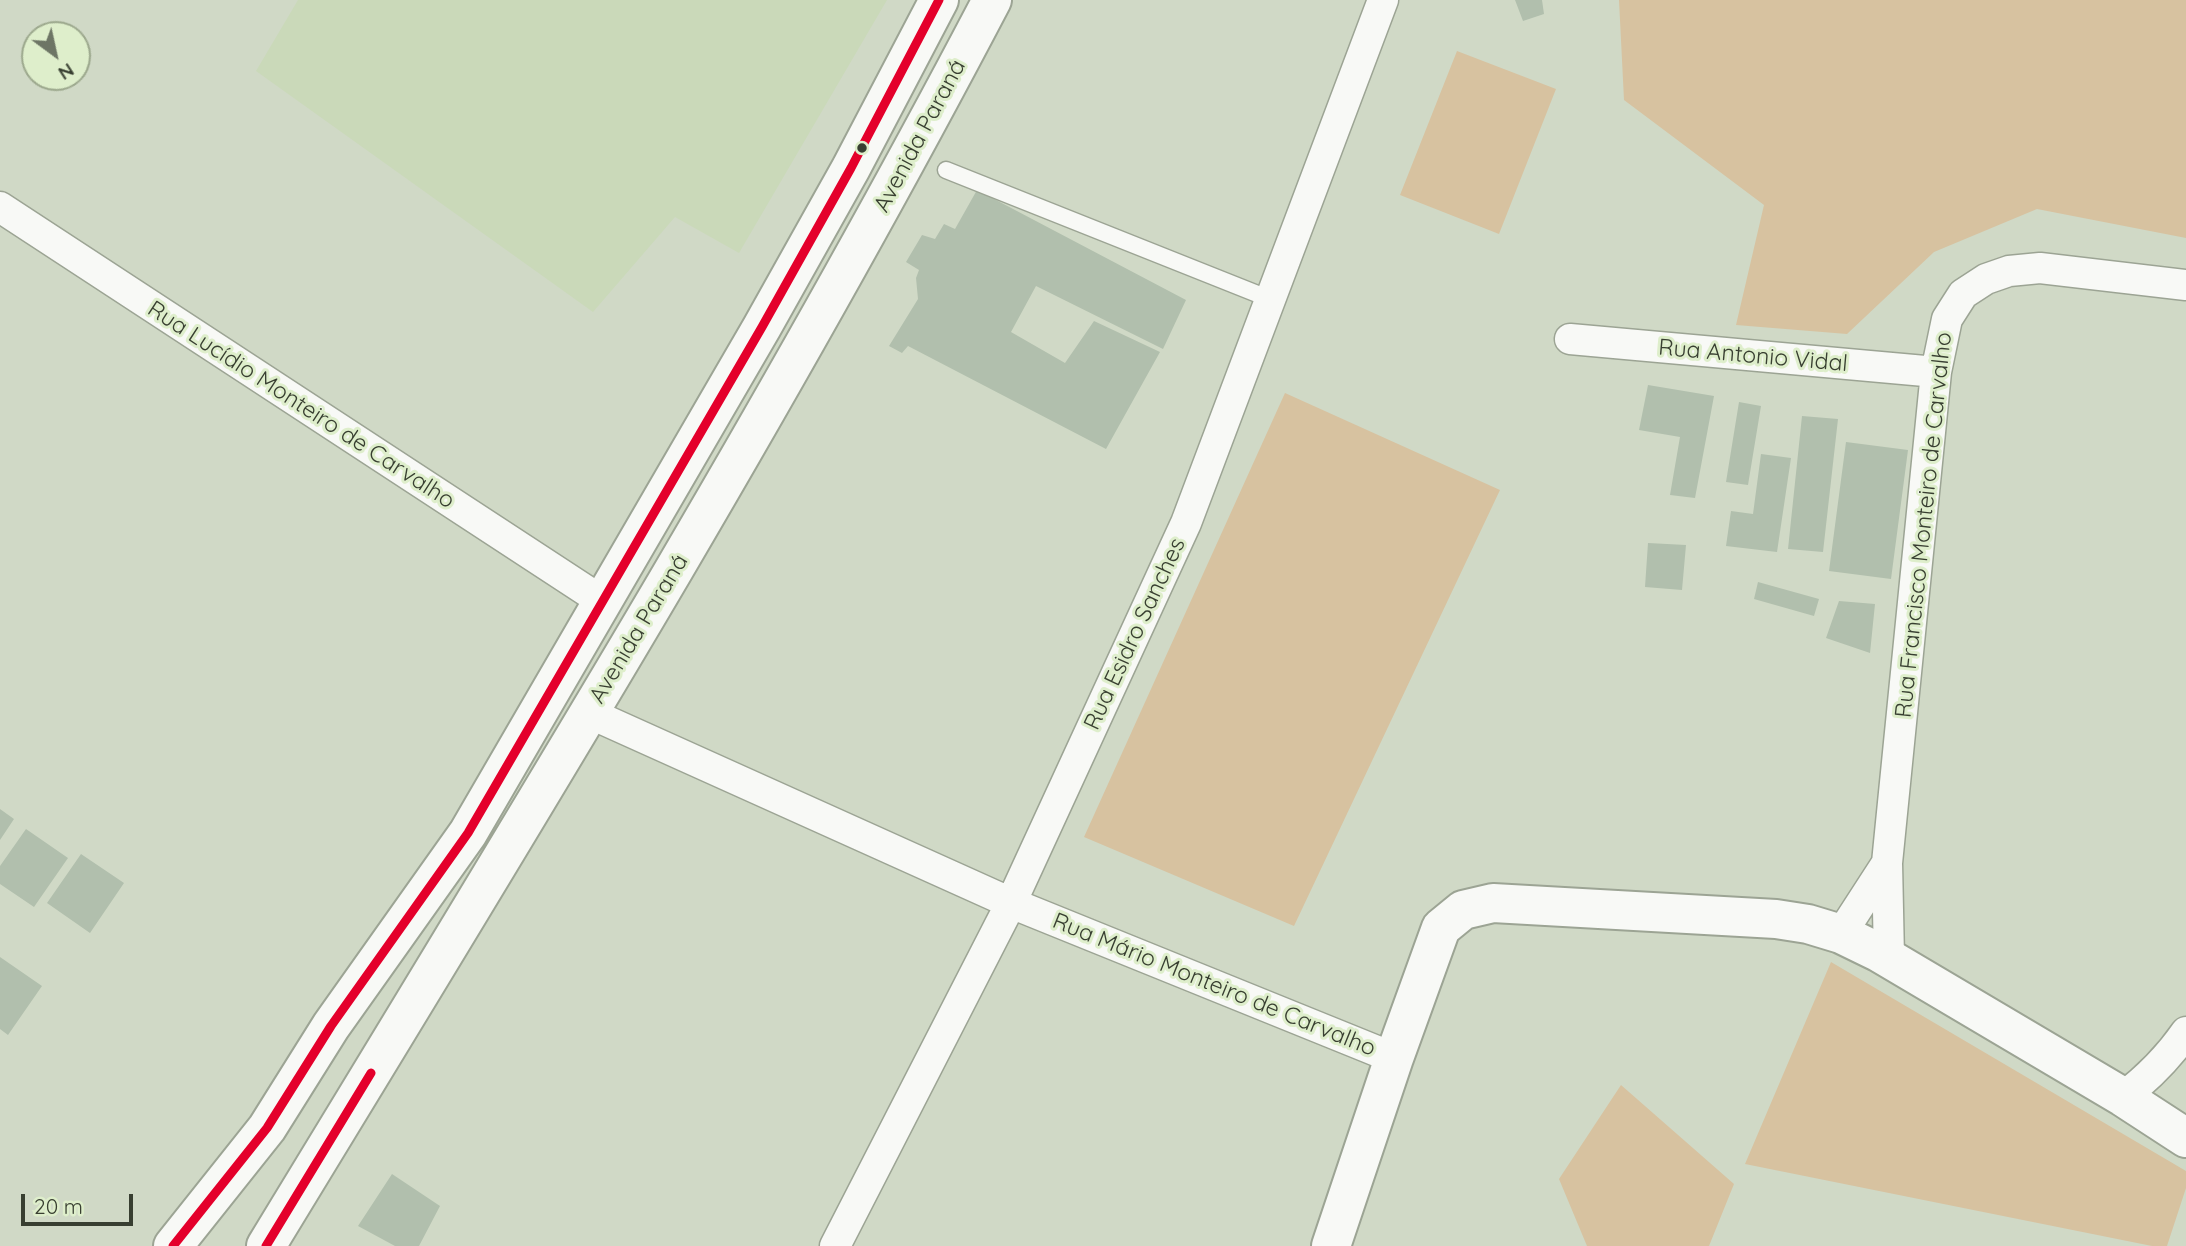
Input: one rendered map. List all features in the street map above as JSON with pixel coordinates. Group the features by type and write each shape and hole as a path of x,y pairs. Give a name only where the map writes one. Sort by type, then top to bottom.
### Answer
{"main road":[{"name":"Avenida Paraná","path":"173,1246 267,1128 331,1026 468,833 762,327 851,168 939,0"},
{"name":"Avenida Paraná","path":"266,1246 661,594 911,155 992,0"},
{"name":"Rua Mário Monteiro de Carvalho","path":"1394,1058 1441,928 1463,910 1493,903 1776,919 1808,923 1841,934 1889,958 2123,1097 2186,1138"},
{"path":"1331,1246 1394,1058"},
{"path":"202,1246 221,1222 267,1128"}],"street":[{"name":"Rua Esidro Sanches","path":"835,1246 1011,903 1186,523 1384,0"},
{"name":"Rua Lucídio Monteiro de Carvalho","path":"0,207 602,601"},
{"name":"Rua Francisco Monteiro de Carvalho","path":"1889,958 1888,863 1936,372 1947,319 1963,294 1986,279 2009,271 2040,268 2186,285"},
{"name":"Rua Antonio Vidal","path":"1570,339 1936,372"},
{"name":"Rua Mário Monteiro de Carvalho","path":"589,713 1011,903 1394,1058"},
{"name":"Rua Francisco Monteiro de Carvalho","path":"1841,934 1888,863"},
{"path":"2123,1097 2164,1061 2186,1032"}],"lane":[{"path":"946,170 1270,299"}],"shaded area":[{"path":"298,0 887,0 739,253 675,217 593,312 256,71"},
{"path":"1619,0 2186,0 2186,238 2037,209 1934,252 1847,334 1736,325 1764,205 1624,100"},
{"path":"1457,51 1556,89 1499,234 1400,195"},
{"path":"1285,393 1500,490 1294,926 1084,837"},
{"path":"1831,962 2186,1171 2186,1188 2167,1246 2152,1246 1745,1164"},
{"path":"1621,1085 1734,1184 1709,1246 1587,1246 1559,1179"}],"building":[{"path":"1515,0 1542,0 1544,14 1523,21"},
{"path":"977,190 1186,300 1163,349 1036,286 1011,332 1065,363 1094,321 1160,352 1106,449 908,346 902,353 889,346 918,299 916,278 919,270 906,262 922,235 935,239 944,224 955,229"},
{"path":"1648,385 1714,396 1695,498 1670,495 1680,437 1639,430"},
{"path":"1739,402 1761,406 1748,485 1726,482"},
{"path":"1802,416 1838,419 1823,552 1788,549"},
{"path":"1846,442 1908,450 1891,579 1829,571"},
{"path":"1761,454 1791,458 1777,552 1726,546 1731,511 1753,514"},
{"path":"1648,543 1686,545 1682,590 1645,587"},
{"path":"1758,582 1819,599 1814,616 1754,599"},
{"path":"1839,601 1875,604 1870,653 1826,638"},
{"path":"0,809 14,819 0,840"},
{"path":"26,829 68,858 34,907 0,884 0,866"},
{"path":"81,854 124,883 90,933 47,903"},
{"path":"0,957 42,986 8,1035 0,1029"},
{"path":"392,1174 440,1206 419,1246 395,1246 358,1226"}],"transit line":[{"path":"173,1246 267,1128 331,1026 468,833 762,327 851,168 939,0"},
{"path":"266,1246 371,1073"}]}
